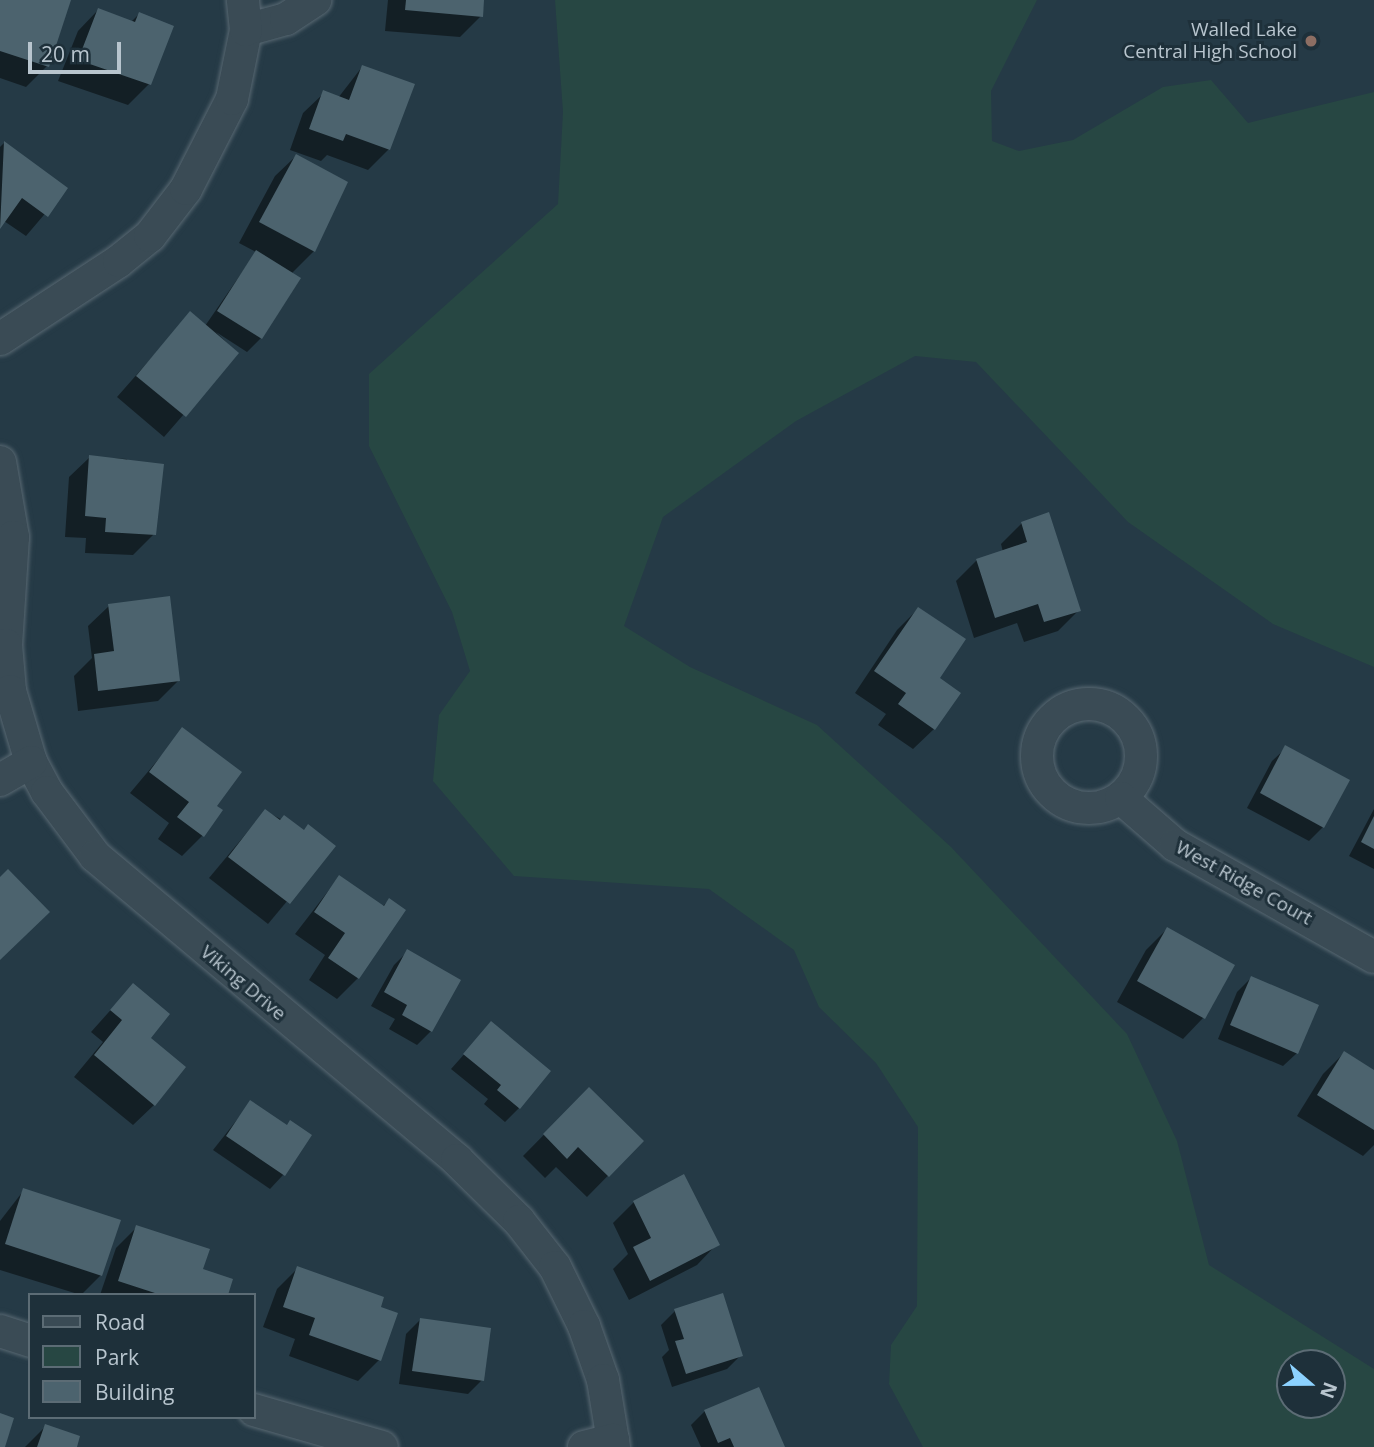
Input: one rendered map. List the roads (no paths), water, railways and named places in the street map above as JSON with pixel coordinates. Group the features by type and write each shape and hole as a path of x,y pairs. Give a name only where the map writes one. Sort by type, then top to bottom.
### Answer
{"street":[{"path":"0,339 119,261 164,218 186,189 223,122 245,15 286,19 316,0"},
{"name":"Viking Drive","path":"0,462 13,537 6,645 9,680 31,762 95,856 457,1160 519,1221 555,1267 584,1326 603,1380 604,1445"},
{"path":"0,780 31,762"},
{"name":"West Ridge Court","path":"1121,799 1175,845 1374,957"},
{"path":"0,1331 28,1340"},
{"path":"256,1411 382,1447"}],"place":[{"name":"Walled Lake Central High School","path":"1311,41"}]}
